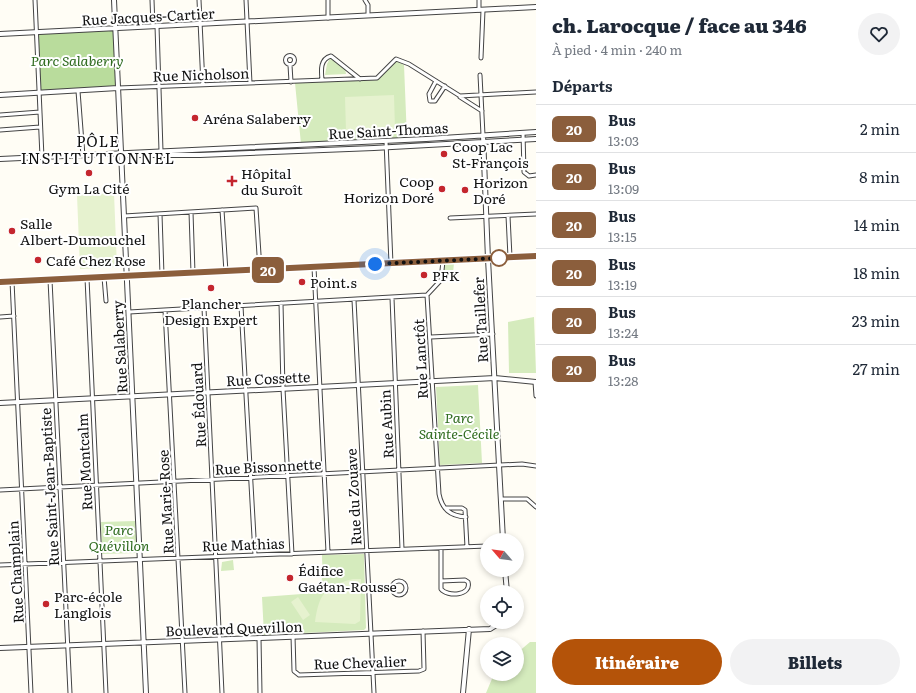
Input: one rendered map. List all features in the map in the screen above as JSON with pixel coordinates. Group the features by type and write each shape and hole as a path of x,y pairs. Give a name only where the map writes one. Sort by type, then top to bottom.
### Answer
{"main road":[{"path":"0,282 536,256"}],"street":[{"path":"35,0 42,157"},
{"name":"Rue Salaberry","path":"114,0 146,693"},
{"path":"152,0 160,87 161,151"},
{"path":"199,0 203,85"},
{"path":"246,0 250,83"},
{"path":"328,0 328,18"},
{"path":"365,0 368,5 368,15"},
{"path":"479,0 481,10 481,58"},
{"name":"Rue Jacques-Cartier","path":"0,34 536,7"},
{"path":"322,80 322,63 325,59 331,56 360,79"},
{"name":"Rue Nicholson","path":"0,95 118,88 377,78 394,60 403,60 436,81"},
{"path":"290,65 291,82"},
{"name":"Rue Taillefer","path":"480,75 503,533"},
{"path":"445,86 435,101 430,101 429,94 436,81 445,86 482,111"},
{"path":"78,91 83,156"},
{"path":"460,96 536,92"},
{"path":"0,115 40,112"},
{"path":"0,130 40,127"},
{"name":"Rue Saint-Thomas","path":"0,159 386,141 536,132"},
{"path":"523,133 524,172 529,176 536,175"},
{"name":"Rue Saint-Thomas","path":"121,154 147,156 386,147 536,139"},
{"path":"386,141 391,264"},
{"path":"302,145 302,150"},
{"path":"124,216 256,208 260,270"},
{"path":"222,210 226,272"},
{"path":"191,212 193,273"},
{"path":"160,214 162,275"},
{"path":"450,218 536,214"},
{"path":"508,216 510,258"},
{"path":"129,312 427,295 441,280 442,261"},
{"path":"314,267 328,552"},
{"name":"Rue Montcalm","path":"87,278 106,693"},
{"path":"104,278 106,301"},
{"name":"Rue Saint-Jean-Baptiste","path":"50,280 70,693"},
{"name":"Rue Champlain","path":"12,282 31,693"},
{"name":"Rue Lanctôt","path":"427,295 431,337 437,470 439,494 441,504 444,508"},
{"name":"Rue Aubin","path":"392,298 402,549"},
{"name":"Rue du Zouave","path":"354,300 374,693"},
{"path":"280,303 287,476 292,554"},
{"path":"241,306 255,555"},
{"name":"Rue Édouard","path":"204,308 222,693"},
{"name":"Rue Marie-Rose","path":"166,310 184,641 185,693"},
{"path":"0,317 14,316"},
{"path":"431,337 492,334"},
{"name":"Rue Cossette","path":"0,402 495,378 536,382"},
{"path":"536,382 536,396"},
{"name":"Rue Bissonnette","path":"0,490 500,467 522,464 536,466"},
{"path":"501,499 527,499 536,507"},
{"path":"444,508 460,517 466,517"},
{"path":"444,508 462,508 466,510 467,547"},
{"name":"Rue Mathias","path":"0,565 480,546"},
{"path":"441,548 441,581 441,589 446,593 465,592 469,587 468,582 465,580 441,581"},
{"path":"398,581 406,587 405,592 399,595 392,589 394,583 398,581"},
{"path":"368,590 392,589"},
{"path":"463,693 468,629 480,629"},
{"name":"Boulevard Quevillon","path":"0,648 468,629"},
{"name":"Rue Chevalier","path":"293,636 294,671 296,674 419,672 424,669 423,631"},
{"path":"259,638 260,693"}],"green space":[{"name":"Parc Salaberry","path":"115,28 118,88 39,93 36,32"},
{"path":"330,58 345,68 346,74 325,75"},
{"path":"394,60 404,65 407,139 301,144 295,83 378,80"},
{"path":"394,95 395,129 346,131 345,97"},
{"path":"114,193 117,267 80,269 77,195"},
{"path":"443,263 454,263 453,273 441,283"},
{"path":"534,317 536,373 509,373 508,322"},
{"name":"Parc Sainte-Cécile","path":"478,385 482,463 440,465 436,387"},
{"name":"Parc Quévillon","path":"135,521 137,553 102,554 101,522"},
{"path":"364,554 366,628 364,630 264,635 262,597 315,593 322,580 322,555"},
{"path":"233,560 234,570 221,571 222,562"},
{"path":"353,579 361,579 360,621 355,624 315,622 321,598 325,593 336,585"},
{"path":"298,597 310,615 303,620 291,602"},
{"path":"530,642 536,642 536,693 486,693 491,681 524,681 524,647"}],"bus line":[{"name":"20","path":"0,282 536,256"}],"place":[{"name":"Aréna Salaberry","path":"195,118"},
{"name":"Coop Lac St-François","path":"444,154"},
{"name":"Gym La Cité","path":"89,173"},
{"name":"Hôpital du Suroît","path":"232,181"},
{"name":"Coop Horizon Doré","path":"442,189"},
{"name":"Horizon Doré","path":"465,190"},
{"name":"Salle Albert-Dumouchel","path":"12,231"},
{"name":"Café Chez Rose","path":"38,260"},
{"name":"PFK","path":"424,275"},
{"name":"Point.s","path":"302,282"},
{"name":"Plancher Design Expert","path":"211,288"},
{"name":"Édifice Gaétan-Rousse","path":"290,578"},
{"name":"Parc-école Langlois","path":"46,604"}],"district":[{"name":"PÔLE INSTITUTIONNEL","path":"98,148"}],"route":[{"path":"375,264 499,258"}]}
